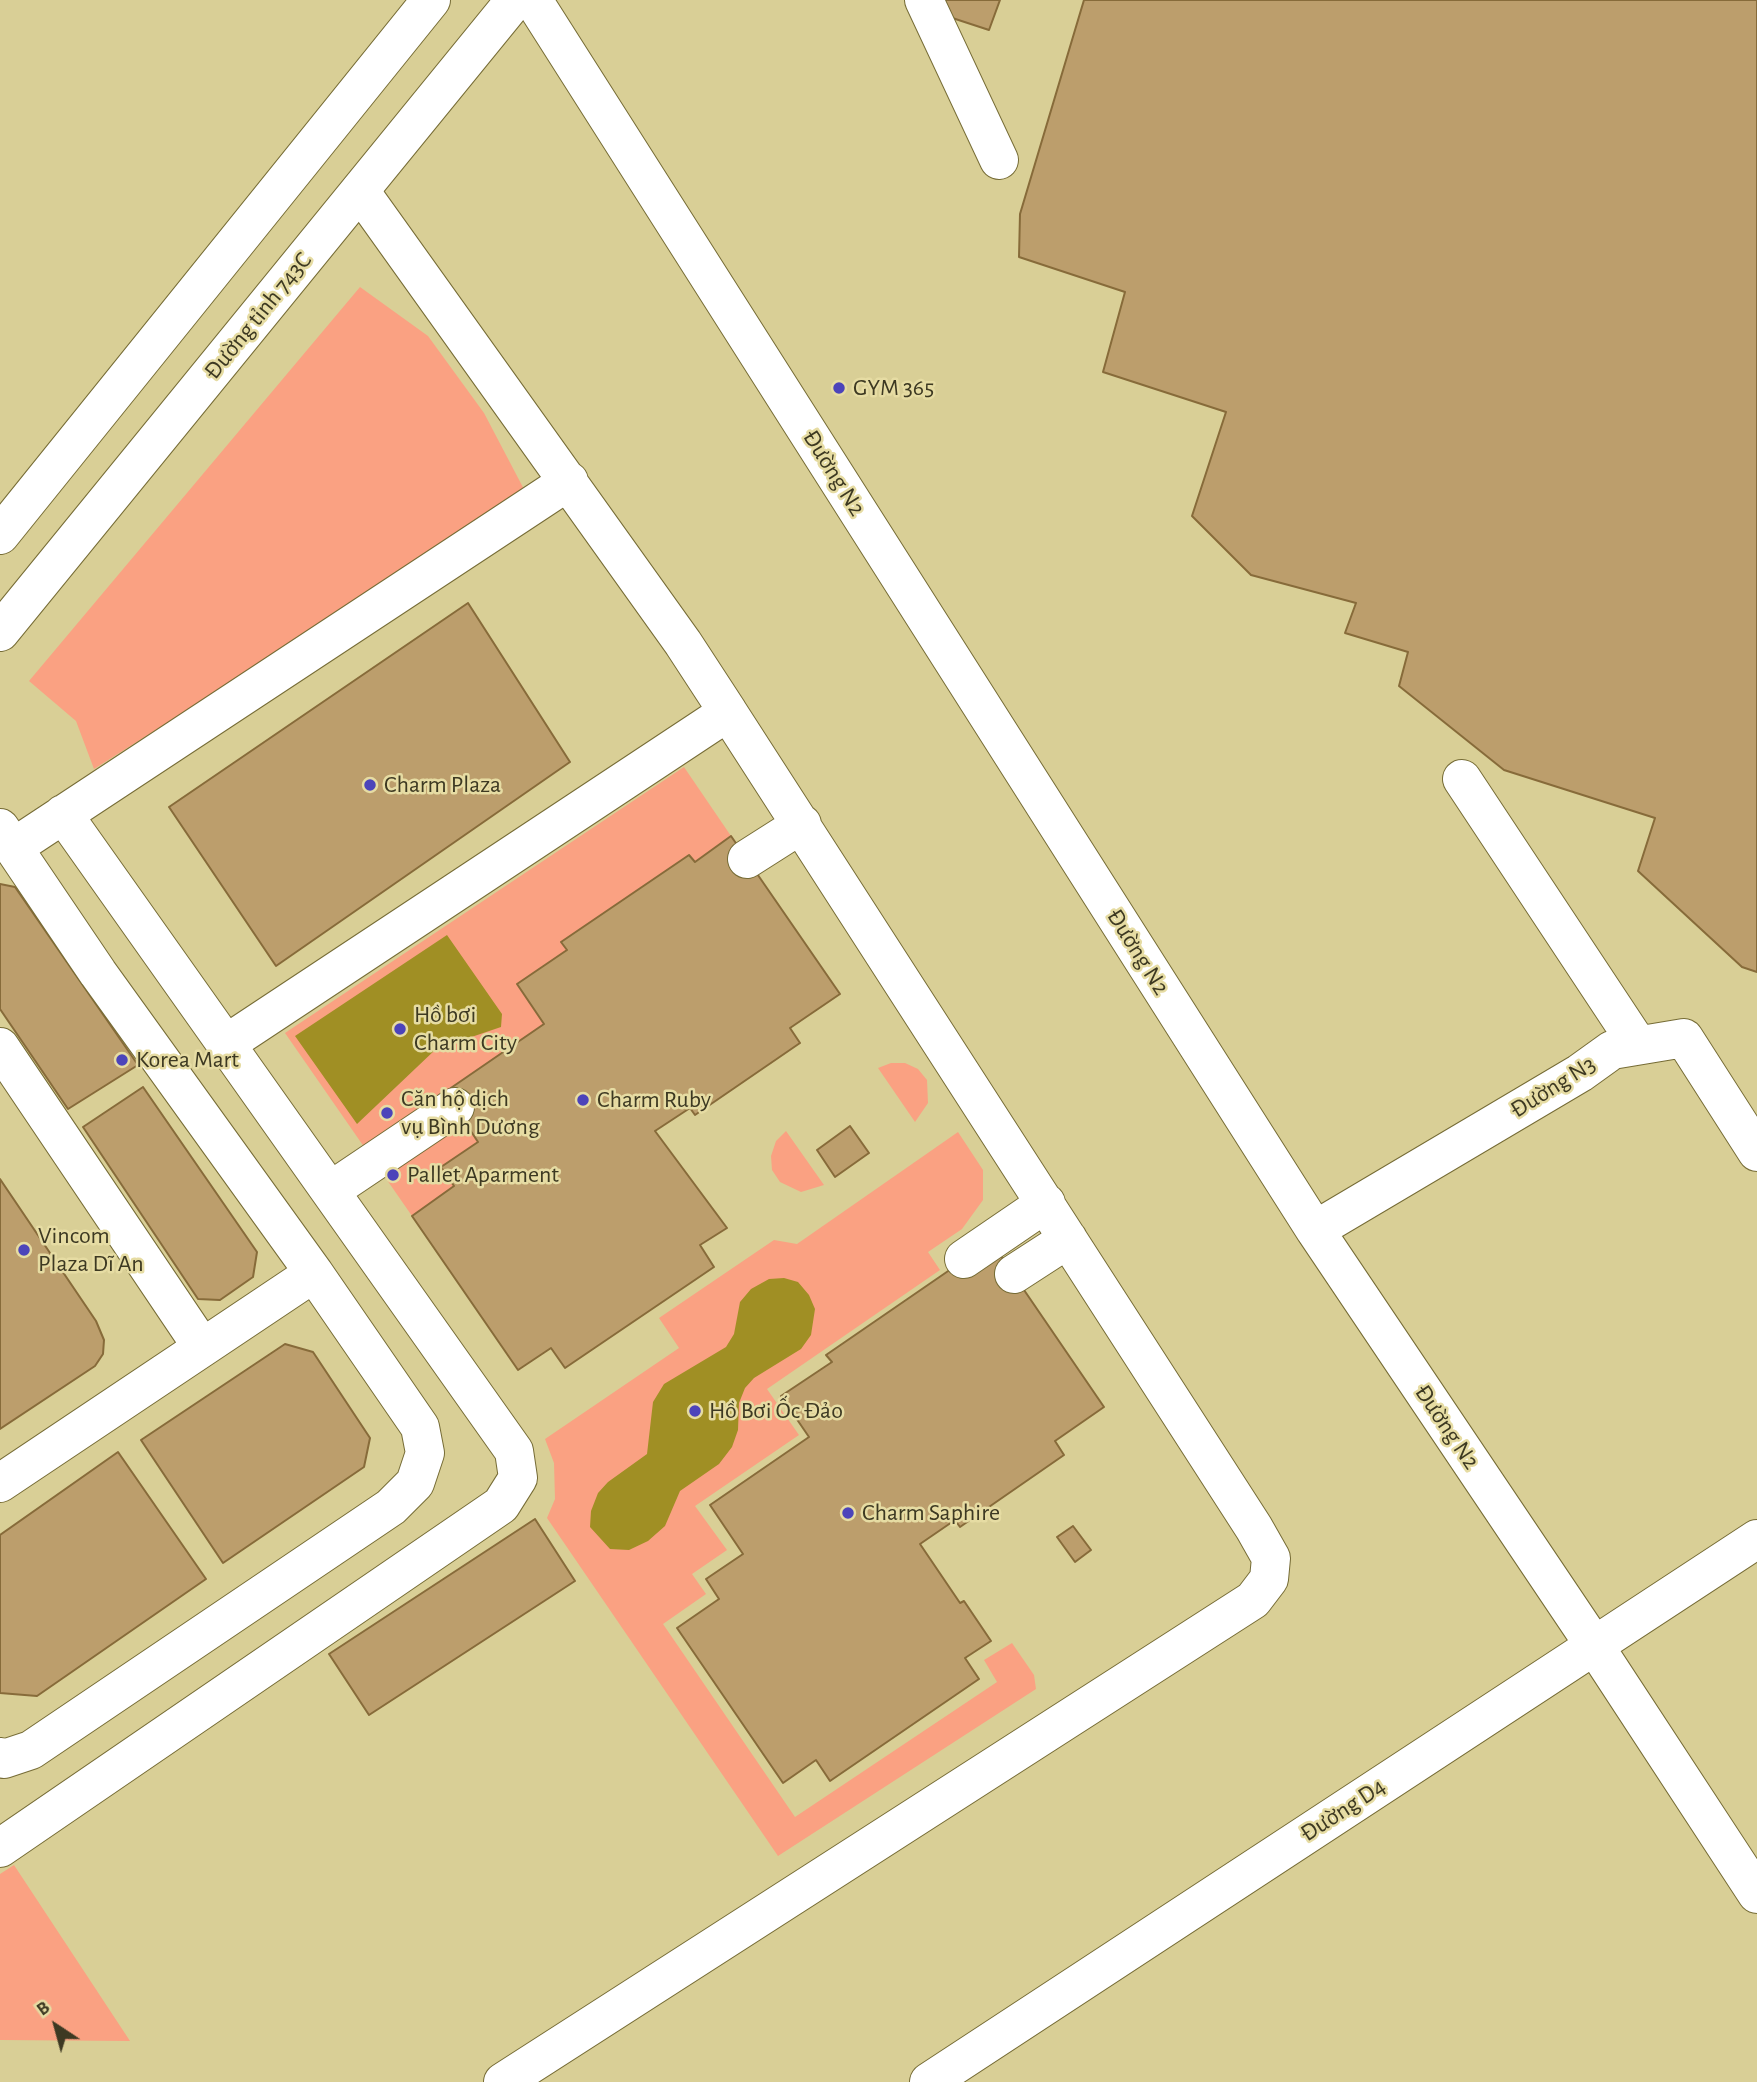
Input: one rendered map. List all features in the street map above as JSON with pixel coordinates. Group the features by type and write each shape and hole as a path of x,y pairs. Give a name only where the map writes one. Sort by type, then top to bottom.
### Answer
{"street":[{"path":"0,536 431,0"},
{"name":"Đường tỉnh 743C","path":"0,632 515,0"},
{"name":"Đường N2","path":"533,0 1315,1230 1594,1645 1757,1894"},
{"path":"924,0 999,160"},
{"path":"360,191 569,481 728,712 1046,1203 1271,1558 1269,1579 1253,1600 503,2082"},
{"path":"0,1757 4,1759 22,1753 42,1742 391,1507 415,1483 425,1453 420,1427 314,1273 98,973 7,837 63,814 569,481"},
{"path":"226,1044 728,712"},
{"path":"1462,779 1637,1045"},
{"path":"0,1848 501,1504 518,1478 514,1451 63,814"},
{"path":"747,859 802,824"},
{"name":"Đường N3","path":"1315,1230 1580,1073 1612,1050 1637,1045 1684,1038 1757,1152"},
{"path":"0,1047 202,1347"},
{"path":"330,1191 455,1107"},
{"path":"964,1259 1046,1203"},
{"path":"1014,1274 1068,1239"},
{"path":"0,1483 314,1273"},
{"name":"Đường D4","path":"929,2082 1757,1539"}],"shaded area":[{"path":"360,287 428,336 484,413 527,495 94,769 76,721 29,681"},
{"path":"684,767 731,836 695,862 689,855 562,942 567,950 517,984 544,1024 445,1092 478,1142 441,1167 454,1186 412,1216 285,1033"},
{"name":"Hồ bơi Charm City","path":"447,935 502,1014 501,1027 436,1049 357,1124 295,1036"},
{"path":"891,1063 905,1063 918,1069 927,1080 928,1103 915,1122 878,1068"},
{"path":"786,1131 824,1185 801,1192 780,1182 772,1170 771,1156 776,1141"},
{"path":"958,1132 983,1170 983,1200 962,1229 928,1252 940,1270 767,1389 799,1435 695,1506 727,1550 692,1574 706,1594 663,1624 795,1817 997,1682 984,1660 1012,1643 1034,1675 1036,1689 778,1856 547,1518 555,1499 554,1463 545,1439 679,1348 659,1318 774,1240 797,1244"},
{"name":"Hồ Bơi Ốc Đảo","path":"784,1278 798,1282 809,1295 815,1309 811,1335 801,1349 754,1378 745,1388 739,1403 738,1430 732,1447 719,1464 680,1491 665,1526 648,1541 629,1550 610,1549 590,1527 591,1511 598,1493 608,1482 647,1454 653,1402 664,1384 726,1347 734,1334 740,1302 751,1289 769,1279"},
{"path":"14,1865 130,2041 0,2040 0,1874"}],"building":[{"path":"938,0 1000,0 989,30 934,12"},
{"path":"1084,0 1757,0 1757,972 1742,967 1638,871 1655,818 1504,770 1399,686 1408,652 1345,633 1356,603 1251,575 1192,516 1226,412 1103,372 1125,292 1019,257 1020,214"},
{"name":"Charm Plaza","path":"468,603 570,762 276,966 169,807"},
{"name":"Charm Ruby","path":"731,836 840,994 790,1028 800,1043 695,1115 690,1108 655,1131 727,1228 700,1245 714,1267 565,1368 551,1348 518,1370 412,1216 454,1186 441,1167 478,1142 445,1092 544,1024 517,984 567,950 561,942 689,855 695,862"},
{"path":"0,884 15,887 138,1065 68,1109 0,1009"},
{"path":"143,1087 257,1252 253,1277 220,1300 198,1299 83,1127"},
{"path":"850,1126 869,1153 835,1177 817,1150"},
{"name":"Vincom Plaza Dĩ An","path":"0,1179 96,1321 104,1340 103,1354 95,1366 0,1429"},
{"name":"Charm Saphire","path":"996,1249 1104,1407 1055,1441 1064,1455 960,1527 955,1520 920,1544 960,1603 964,1601 991,1641 965,1658 979,1679 830,1781 816,1760 783,1783 677,1628 719,1599 706,1579 743,1554 710,1505 809,1437 781,1396 832,1362 826,1355 954,1267"},
{"path":"285,1344 313,1352 370,1438 364,1467 223,1563 141,1440"},
{"path":"118,1452 206,1579 37,1696 0,1693 0,1535"},
{"path":"535,1519 575,1581 369,1715 329,1654"},
{"path":"1073,1526 1091,1550 1075,1562 1057,1537"}],"place":[{"name":"GYM 365","path":"839,388"},
{"name":"Charm Plaza","path":"370,785"},
{"name":"Hồ bơi Charm City","path":"400,1029"},
{"name":"Korea Mart","path":"122,1060"},
{"name":"Charm Ruby","path":"583,1100"},
{"name":"Căn hộ dịch vụ Bình Dương","path":"387,1113"},
{"name":"Pallet Aparment","path":"393,1175"},
{"name":"Vincom Plaza Dĩ An","path":"24,1250"},
{"name":"Hồ Bơi Ốc Đảo","path":"695,1411"},
{"name":"Charm Saphire","path":"848,1513"}]}
